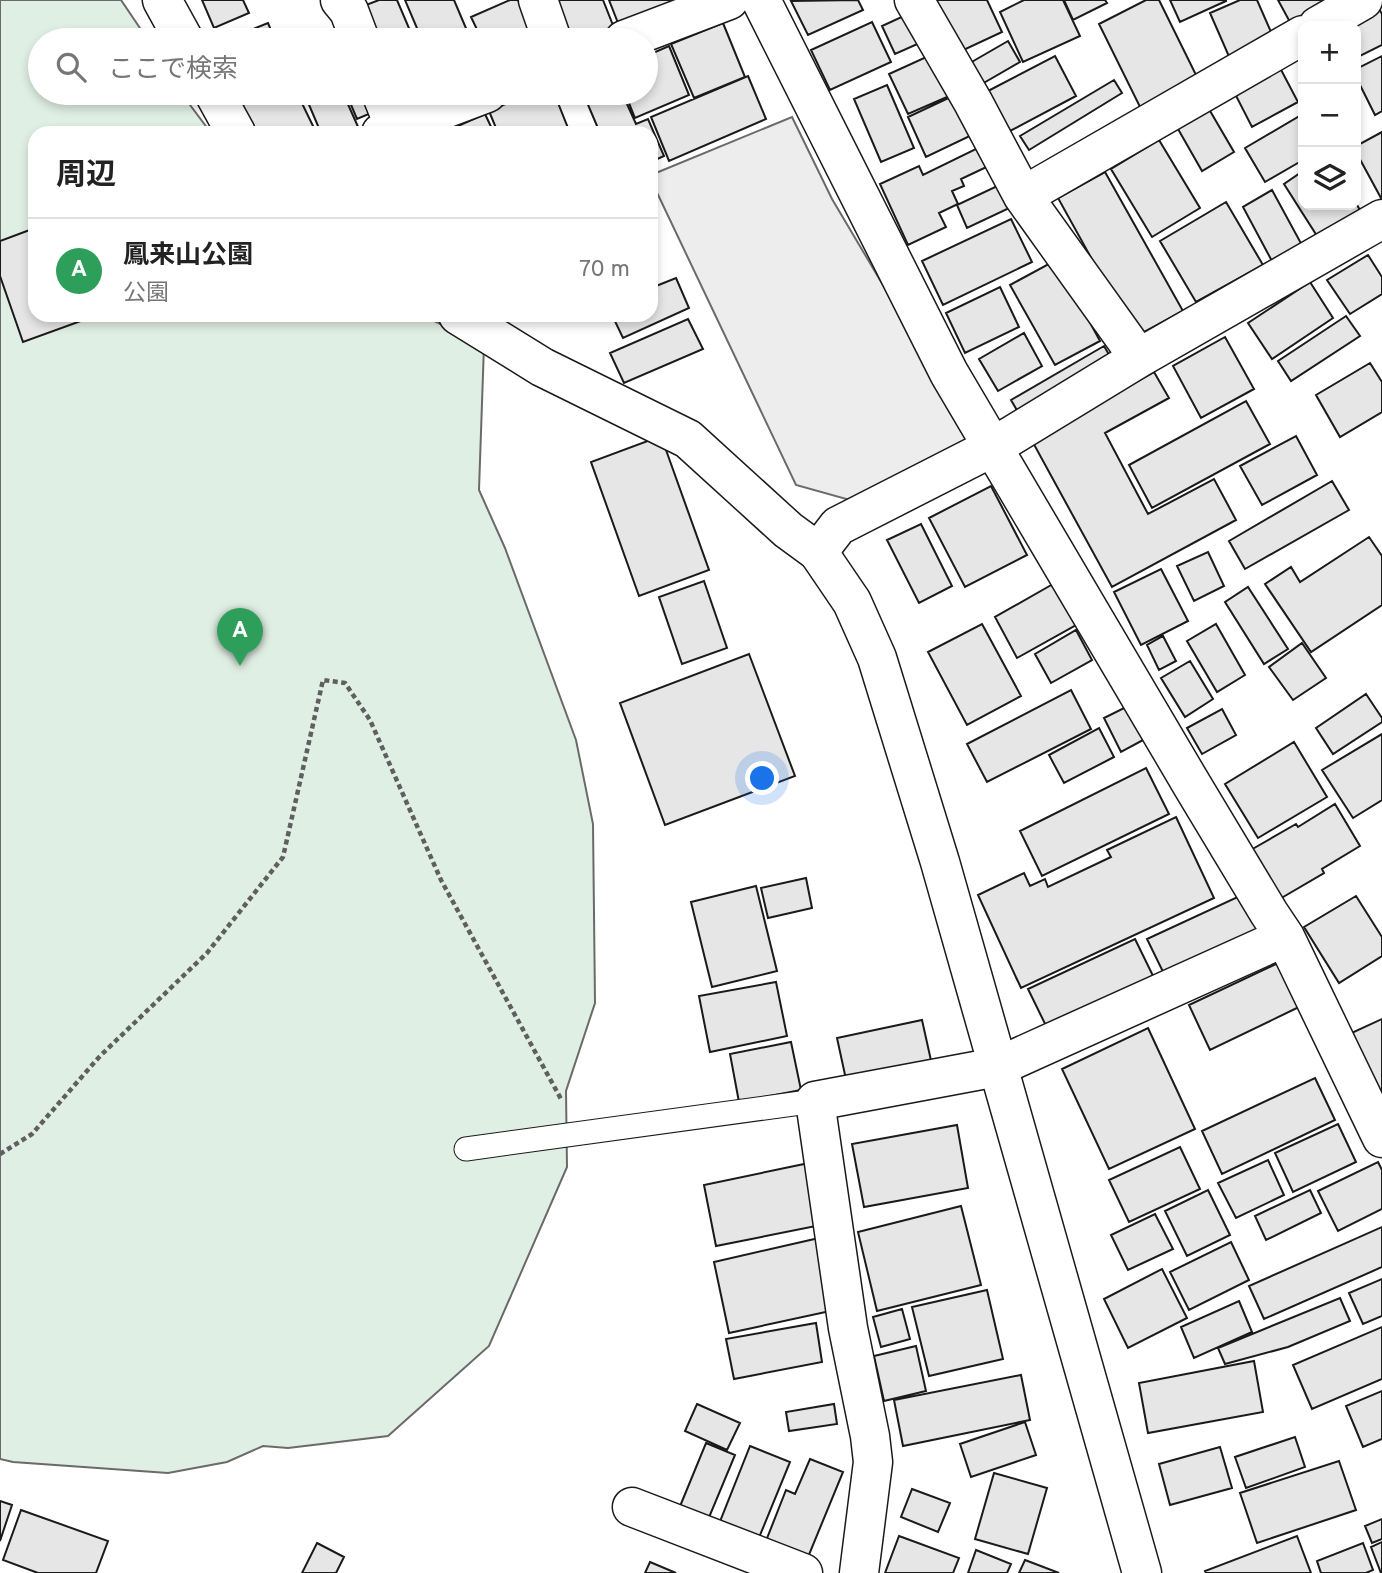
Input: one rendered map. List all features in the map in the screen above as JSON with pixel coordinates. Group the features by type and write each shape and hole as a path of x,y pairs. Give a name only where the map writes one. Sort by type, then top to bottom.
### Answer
{"street":[{"path":"162,0 177,28"},
{"path":"340,0 349,11 355,28"},
{"path":"538,0 548,28"},
{"path":"656,28 729,0"},
{"path":"761,0 949,373 1192,785 1285,937 1382,1138"},
{"path":"914,0 1023,196 1139,358"},
{"path":"1327,21 1363,0"},
{"path":"1023,196 1298,37"},
{"path":"221,105 232,126"},
{"path":"383,105 387,126"},
{"path":"399,126 455,105"},
{"path":"818,552 838,526 993,447 1139,358 1382,219"},
{"path":"469,322 542,367 688,439 788,530 818,552 852,603 877,658 940,862 1142,1573"},
{"path":"859,1573 873,1462 848,1328 816,1101 997,1067 1285,937"},
{"path":"632,1507 803,1573"}],"lane":[{"path":"466,1149 816,1101"}],"path":[{"path":"0,1154 32,1134 100,1056 207,953 283,857 323,680 345,683 370,720 440,880 580,1133"}],"green space":[{"path":"0,0 121,0 140,28 28,28 28,105 190,105 206,126 28,126 28,322 436,322 484,345 479,490 505,548 576,740 593,824 595,1003 566,1091 567,1167 489,1346 388,1436 288,1448 263,1446 227,1462 168,1473 0,1459"}],"shaded area":[{"path":"792,117 832,199 973,437 864,504 796,485 658,195 658,172"}],"building":[{"path":"202,0 243,0 249,13 214,28"},
{"path":"379,0 397,0 409,28 361,28 353,10"},
{"path":"405,0 454,0 466,28 417,28"},
{"path":"510,0 518,0 531,28 476,28 471,17"},
{"path":"550,0 603,0 614,28 561,28"},
{"path":"609,0 670,0 673,8 620,28"},
{"path":"858,0 863,10 808,35 791,1"},
{"path":"930,0 987,0 1002,32 955,54"},
{"path":"1024,0 1063,0 1080,36 1023,62 1000,12"},
{"path":"1064,0 1105,0 1107,3 1073,20"},
{"path":"1146,0 1159,0 1201,85 1143,113 1099,24"},
{"path":"1170,0 1226,0 1226,1 1180,22"},
{"path":"1240,0 1257,0 1278,48 1234,68 1210,13"},
{"path":"1278,0 1338,0 1291,24"},
{"path":"1378,7 1382,14 1382,45 1361,56 1361,22"},
{"path":"908,14 922,42 895,54 882,26"},
{"path":"872,22 891,62 830,90 811,50"},
{"path":"268,23 270,28 256,28"},
{"path":"723,23 745,77 694,98 671,44"},
{"path":"1008,41 1020,62 975,88 963,67"},
{"path":"669,46 689,95 635,118 630,105 658,105 658,51"},
{"path":"935,53 954,94 908,114 889,74"},
{"path":"1055,56 1076,96 1010,131 988,91"},
{"path":"1382,56 1382,111 1375,115 1361,87 1361,66"},
{"path":"1278,64 1298,102 1252,127 1232,88"},
{"path":"748,76 766,119 669,161 658,134 658,126 655,126 651,117"},
{"path":"1114,80 1122,93 1029,150 1020,136"},
{"path":"887,85 914,148 881,162 854,99"},
{"path":"957,94 974,134 926,157 908,117"},
{"path":"1206,104 1234,152 1202,171 1174,122"},
{"path":"242,105 303,105 313,126 242,126 234,109"},
{"path":"309,105 348,105 358,126 318,126"},
{"path":"351,105 382,105 383,108 357,119"},
{"path":"393,105 415,105 397,115"},
{"path":"503,105 559,105 567,126 495,126 489,111"},
{"path":"588,105 627,105 636,124 648,119 651,126 597,126"},
{"path":"485,114 491,126 458,126"},
{"path":"1298,117 1298,163 1265,182 1245,148"},
{"path":"1382,132 1381,198 1361,161 1361,143"},
{"path":"1159,140 1200,208 1152,237 1111,169"},
{"path":"658,142 664,156 658,159"},
{"path":"986,144 995,163 961,179 964,186 952,191 958,204 939,213 946,227 908,245 880,184 919,166 923,175"},
{"path":"1105,172 1183,311 1135,337 1058,198"},
{"path":"1298,174 1298,206 1284,184"},
{"path":"1012,179 1022,202 967,228 957,205"},
{"path":"1272,190 1303,247 1273,263 1243,207"},
{"path":"1226,202 1263,265 1196,302 1160,241"},
{"path":"1301,210 1360,210 1361,212 1319,239"},
{"path":"1011,219 1032,262 943,305 922,261"},
{"path":"28,231 28,322 78,322 23,342 0,276 0,241"},
{"path":"1368,255 1382,277 1382,294 1350,314 1327,280"},
{"path":"1056,260 1100,341 1055,365 1010,285"},
{"path":"676,278 689,308 623,338 615,322 658,322 658,285"},
{"path":"1310,282 1333,318 1272,359 1248,323"},
{"path":"1000,287 1019,327 965,353 946,313"},
{"path":"1346,316 1360,336 1291,381 1278,361"},
{"path":"688,319 703,349 624,383 610,353"},
{"path":"1024,333 1042,366 998,391 979,359"},
{"path":"1225,337 1254,389 1201,418 1173,366"},
{"path":"1104,346 1115,365 1022,419 1011,400"},
{"path":"1370,363 1382,382 1382,412 1340,437 1316,395"},
{"path":"1154,372 1169,398 1105,433 1148,514 1214,479 1236,520 1112,587 1031,439"},
{"path":"1246,401 1270,444 1152,508 1129,465"},
{"path":"661,436 709,570 639,596 591,462"},
{"path":"1296,436 1317,475 1262,505 1240,466"},
{"path":"1332,481 1349,510 1245,569 1229,541"},
{"path":"991,486 1027,555 965,587 929,518"},
{"path":"921,524 952,586 919,603 887,540"},
{"path":"1369,537 1382,556 1382,605 1311,652 1265,584 1291,567 1300,582"},
{"path":"1208,552 1224,586 1194,601 1177,566"},
{"path":"1161,569 1188,621 1141,645 1114,592"},
{"path":"704,581 727,648 682,664 659,597"},
{"path":"1053,584 1076,625 1017,658 995,617"},
{"path":"1248,587 1288,649 1264,664 1225,602"},
{"path":"982,624 1021,696 967,725 928,652"},
{"path":"1216,624 1245,675 1217,692 1187,641"},
{"path":"1076,630 1092,660 1051,683 1035,654"},
{"path":"1163,636 1176,661 1159,670 1147,645"},
{"path":"1302,643 1326,678 1293,700 1269,667"},
{"path":"749,654 795,776 665,825 620,703"},
{"path":"1190,661 1213,699 1185,717 1161,678"},
{"path":"1071,690 1091,729 987,782 967,744"},
{"path":"1366,694 1382,722 1333,754 1316,728"},
{"path":"1128,706 1145,739 1121,752 1104,718"},
{"path":"1222,709 1236,735 1202,754 1187,728"},
{"path":"1099,728 1114,757 1064,783 1049,755"},
{"path":"1382,734 1382,800 1353,818 1322,770"},
{"path":"1294,742 1327,797 1258,838 1225,784"},
{"path":"1146,768 1169,814 1042,876 1020,831"},
{"path":"1335,804 1360,846 1322,869 1324,873 1278,900 1249,851 1296,824 1298,827"},
{"path":"1176,817 1214,898 1021,988 978,895 1024,873 1030,886 1045,879 1048,887 1111,857 1107,850"},
{"path":"806,878 812,908 768,918 761,888"},
{"path":"756,886 777,971 712,987 691,902"},
{"path":"1244,894 1262,934 1166,978 1147,939"},
{"path":"1356,896 1382,937 1382,956 1339,983 1304,927"},
{"path":"1135,939 1157,984 1050,1034 1028,989"},
{"path":"1278,963 1299,1007 1210,1050 1189,1005"},
{"path":"776,982 787,1036 710,1052 699,996"},
{"path":"1382,1019 1382,1114 1345,1036"},
{"path":"922,1020 932,1065 847,1084 837,1038"},
{"path":"1148,1028 1195,1129 1109,1169 1062,1069"},
{"path":"791,1042 801,1090 739,1102 730,1054"},
{"path":"1315,1078 1335,1120 1222,1174 1202,1131"},
{"path":"1338,1124 1356,1162 1293,1192 1275,1153"},
{"path":"957,1125 968,1188 864,1207 852,1144"},
{"path":"1180,1147 1200,1189 1129,1222 1109,1180"},
{"path":"1268,1160 1284,1195 1236,1218 1218,1183"},
{"path":"1378,1162 1382,1170 1382,1209 1338,1231 1318,1191"},
{"path":"809,1163 821,1225 716,1246 704,1185"},
{"path":"1208,1190 1230,1235 1187,1256 1165,1211"},
{"path":"1310,1190 1321,1213 1266,1240 1255,1216"},
{"path":"961,1206 981,1285 877,1311 858,1232"},
{"path":"1155,1214 1173,1249 1128,1270 1111,1235"},
{"path":"1382,1227 1382,1267 1264,1319 1249,1286"},
{"path":"819,1238 835,1310 729,1333 714,1262"},
{"path":"1231,1242 1249,1280 1189,1310 1170,1272"},
{"path":"1162,1269 1187,1318 1128,1348 1104,1299"},
{"path":"1382,1279 1382,1316 1363,1324 1349,1293"},
{"path":"987,1290 1003,1359 929,1376 912,1307"},
{"path":"1340,1298 1350,1321 1288,1347 1225,1364 1218,1348"},
{"path":"1239,1301 1252,1332 1194,1358 1181,1327"},
{"path":"902,1309 910,1339 881,1347 873,1317"},
{"path":"816,1323 822,1362 734,1379 726,1339"},
{"path":"1382,1327 1382,1379 1312,1409 1293,1365"},
{"path":"916,1346 926,1391 884,1401 874,1356"},
{"path":"1254,1361 1263,1412 1148,1433 1139,1383"},
{"path":"1021,1375 1030,1420 903,1446 894,1400"},
{"path":"1382,1391 1382,1439 1363,1447 1346,1406"},
{"path":"697,1404 740,1423 727,1450 685,1431"},
{"path":"834,1404 837,1424 789,1431 786,1412"},
{"path":"1025,1422 1036,1455 971,1477 960,1444"},
{"path":"1295,1437 1305,1467 1246,1488 1235,1457"},
{"path":"706,1443 735,1455 705,1527 676,1516"},
{"path":"750,1446 790,1462 756,1545 717,1529"},
{"path":"1220,1447 1232,1488 1170,1505 1159,1464"},
{"path":"810,1459 843,1472 806,1562 764,1546 786,1490 795,1494"},
{"path":"1339,1461 1356,1510 1257,1543 1240,1493"},
{"path":"994,1473 1047,1488 1028,1554 975,1539"},
{"path":"912,1489 950,1503 938,1532 901,1517"},
{"path":"0,1501 12,1505 0,1541"},
{"path":"21,1510 108,1541 96,1573 38,1573 3,1560"},
{"path":"1382,1519 1382,1539 1372,1543 1365,1526"},
{"path":"899,1536 959,1558 953,1573 885,1573"},
{"path":"1297,1536 1311,1573 1205,1571"},
{"path":"1382,1542 1382,1573 1381,1573 1371,1547"},
{"path":"317,1543 344,1557 336,1573 302,1573"},
{"path":"1363,1543 1373,1570 1366,1573 1321,1573 1317,1561"},
{"path":"976,1550 1011,1564 1007,1573 968,1573"},
{"path":"1025,1560 1059,1573 1019,1573"},
{"path":"650,1562 676,1573 645,1573"}],"place":[{"name":"鳳来山公園","path":"240,666"}]}
